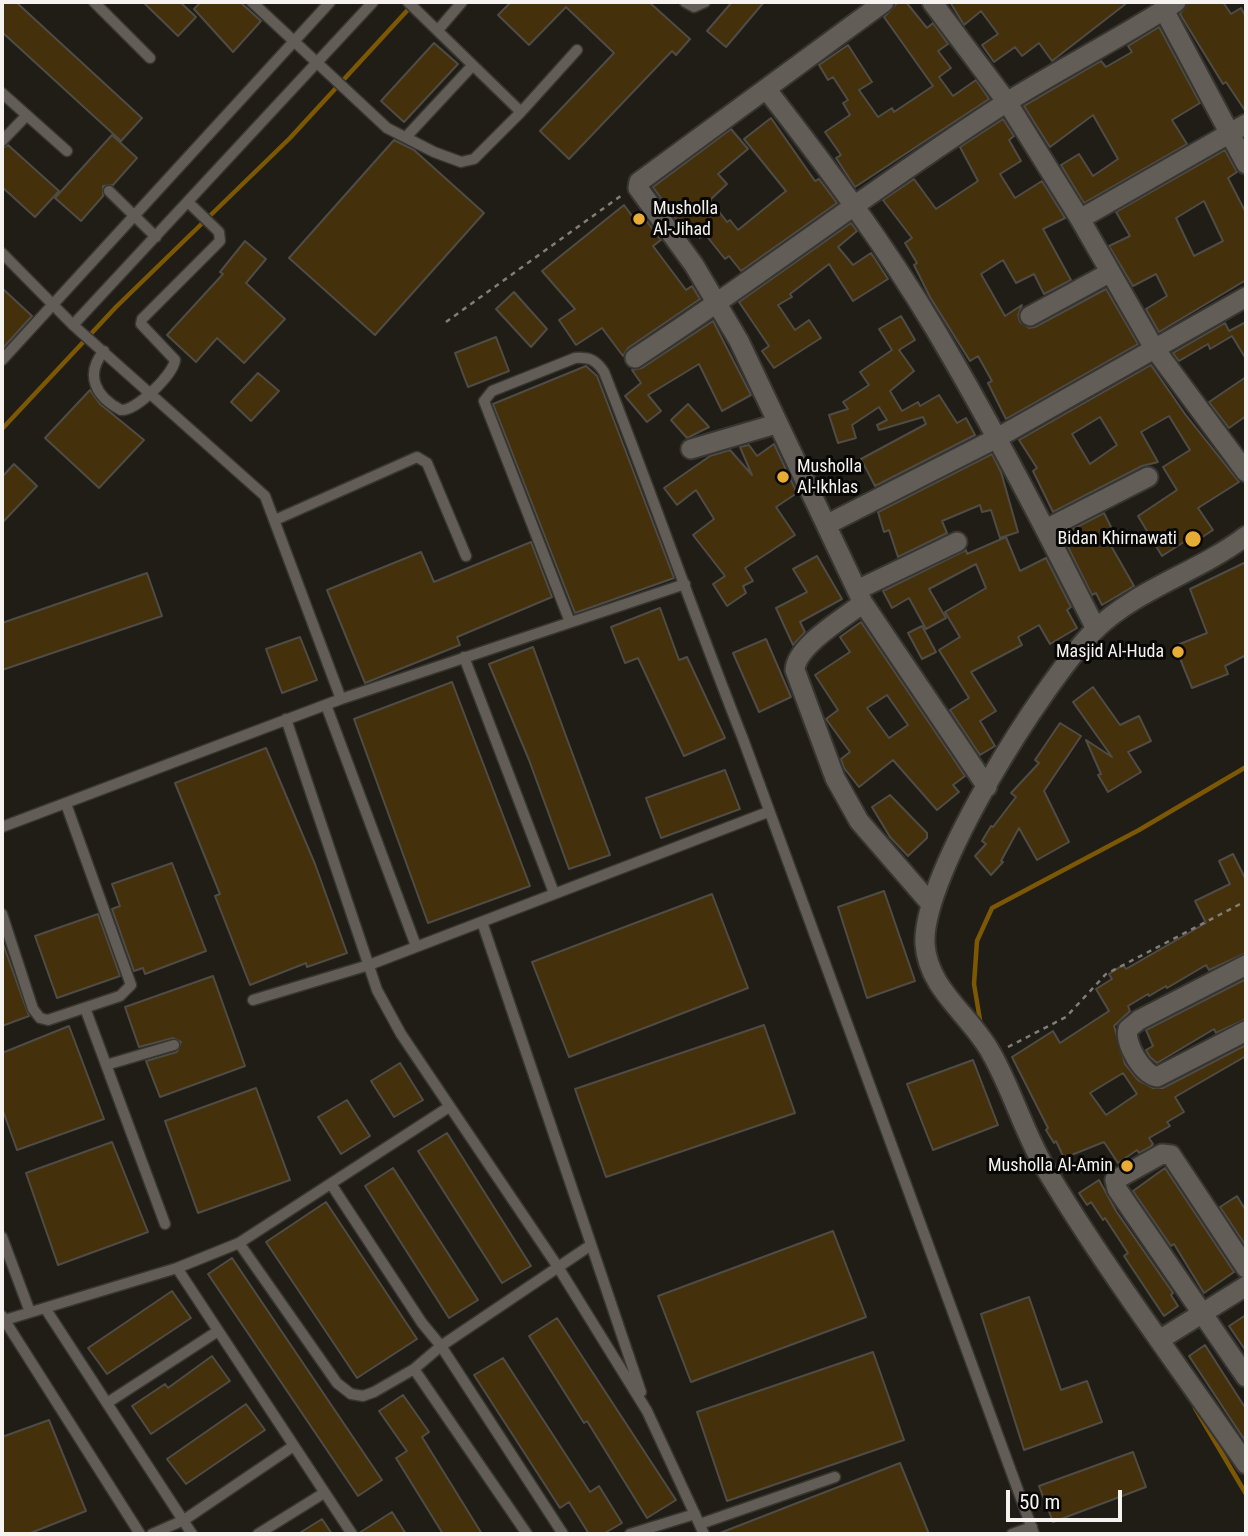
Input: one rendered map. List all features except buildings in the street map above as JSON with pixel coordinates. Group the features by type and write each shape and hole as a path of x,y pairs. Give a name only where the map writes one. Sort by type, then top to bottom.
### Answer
{"street":[{"path":"884,2 639,182 639,191 694,265 740,341 776,425 860,596 987,787"},
{"path":"932,2 1007,102 1080,219 1154,348 1246,472"},
{"path":"635,358 718,304 855,205 1007,102 1170,6 1239,129 1246,164"},
{"path":"767,90 855,205 934,327 1046,529 1096,629"},
{"path":"1080,219 1239,129"},
{"path":"1030,316 1109,273"},
{"path":"826,525 997,438 1246,297"},
{"path":"691,449 776,425"},
{"path":"1046,529 1148,477"},
{"path":"1246,536 1129,605 1096,629 1052,681 964,826 930,903 925,944 932,973 992,1055 1043,1165 1246,1464"},
{"path":"930,903 859,821 835,778 795,670 796,661 803,650 860,596 957,542"},
{"path":"1246,965 1139,1020 1126,1032 1143,1067 1151,1076 1157,1077 1246,1031"},
{"path":"1246,1268 1171,1155 1162,1154 1115,1180 1117,1189 1246,1377"},
{"path":"1161,1339 1246,1286"}],"lane":[{"path":"94,2 150,58"},
{"path":"252,2 295,39 387,128 433,152 466,161 479,155 577,50"},
{"path":"2,360 136,217 330,2"},
{"path":"73,325 316,60 373,2"},
{"path":"408,2 521,112"},
{"path":"438,30 462,2"},
{"path":"685,2 694,7 705,2"},
{"path":"406,137 472,66"},
{"path":"2,93 67,151"},
{"path":"2,141 26,116"},
{"path":"109,191 156,237"},
{"path":"104,351 92,372 95,386 106,400 126,411 134,408 174,369 175,360 144,330 142,319 220,241 219,232 188,202"},
{"path":"2,253 73,325 265,496 341,699"},
{"path":"570,622 484,401 492,391 575,358 591,358 604,372 685,584 1033,1531 1012,1534"},
{"path":"275,520 417,457 427,464 466,556"},
{"path":"2,827 341,699 685,584"},
{"path":"464,657 554,893"},
{"path":"326,705 416,946"},
{"path":"285,719 377,990 401,1034 558,1267 647,1411"},
{"path":"2,914 36,1014 48,1020 120,996 128,990 132,982 66,804"},
{"path":"253,1000 369,965 768,812"},
{"path":"482,922 647,1411 702,1529 835,1477"},
{"path":"85,1008 165,1224"},
{"path":"106,1065 174,1045"},
{"path":"140,1534 4,1318 177,1268 239,1243 449,1107"},
{"path":"331,1185 422,1323 441,1346 563,1534"},
{"path":"2,1237 30,1312"},
{"path":"239,1243 337,1383 351,1394 363,1396 414,1369 441,1346 591,1245"},
{"path":"177,1268 292,1447 352,1534"},
{"path":"45,1308 192,1534"},
{"path":"107,1403 218,1331"},
{"path":"414,1369 527,1534"},
{"path":"152,1534 184,1520 292,1447"},
{"path":"258,1534 324,1493"},
{"path":"630,1534 695,1514"}],"path":[{"path":"446,322 639,182"},
{"path":"992,1055 1066,1017 1106,974 1246,901"}],"waterway":[{"path":"2,429 116,307 290,138 415,2"},
{"path":"981,1026 974,984 977,941 992,908 1139,830 1246,767"},
{"path":"1195,1408 1246,1494"}],"place":[{"name":"Musholla Al-Jihad","path":"639,219"},
{"name":"Musholla Al-Ikhlas","path":"783,477"},
{"name":"Bidan Khirnawati","path":"1193,539"},
{"name":"Masjid Al-Huda","path":"1178,652"},
{"name":"Musholla Al-Amin","path":"1127,1166"}]}
